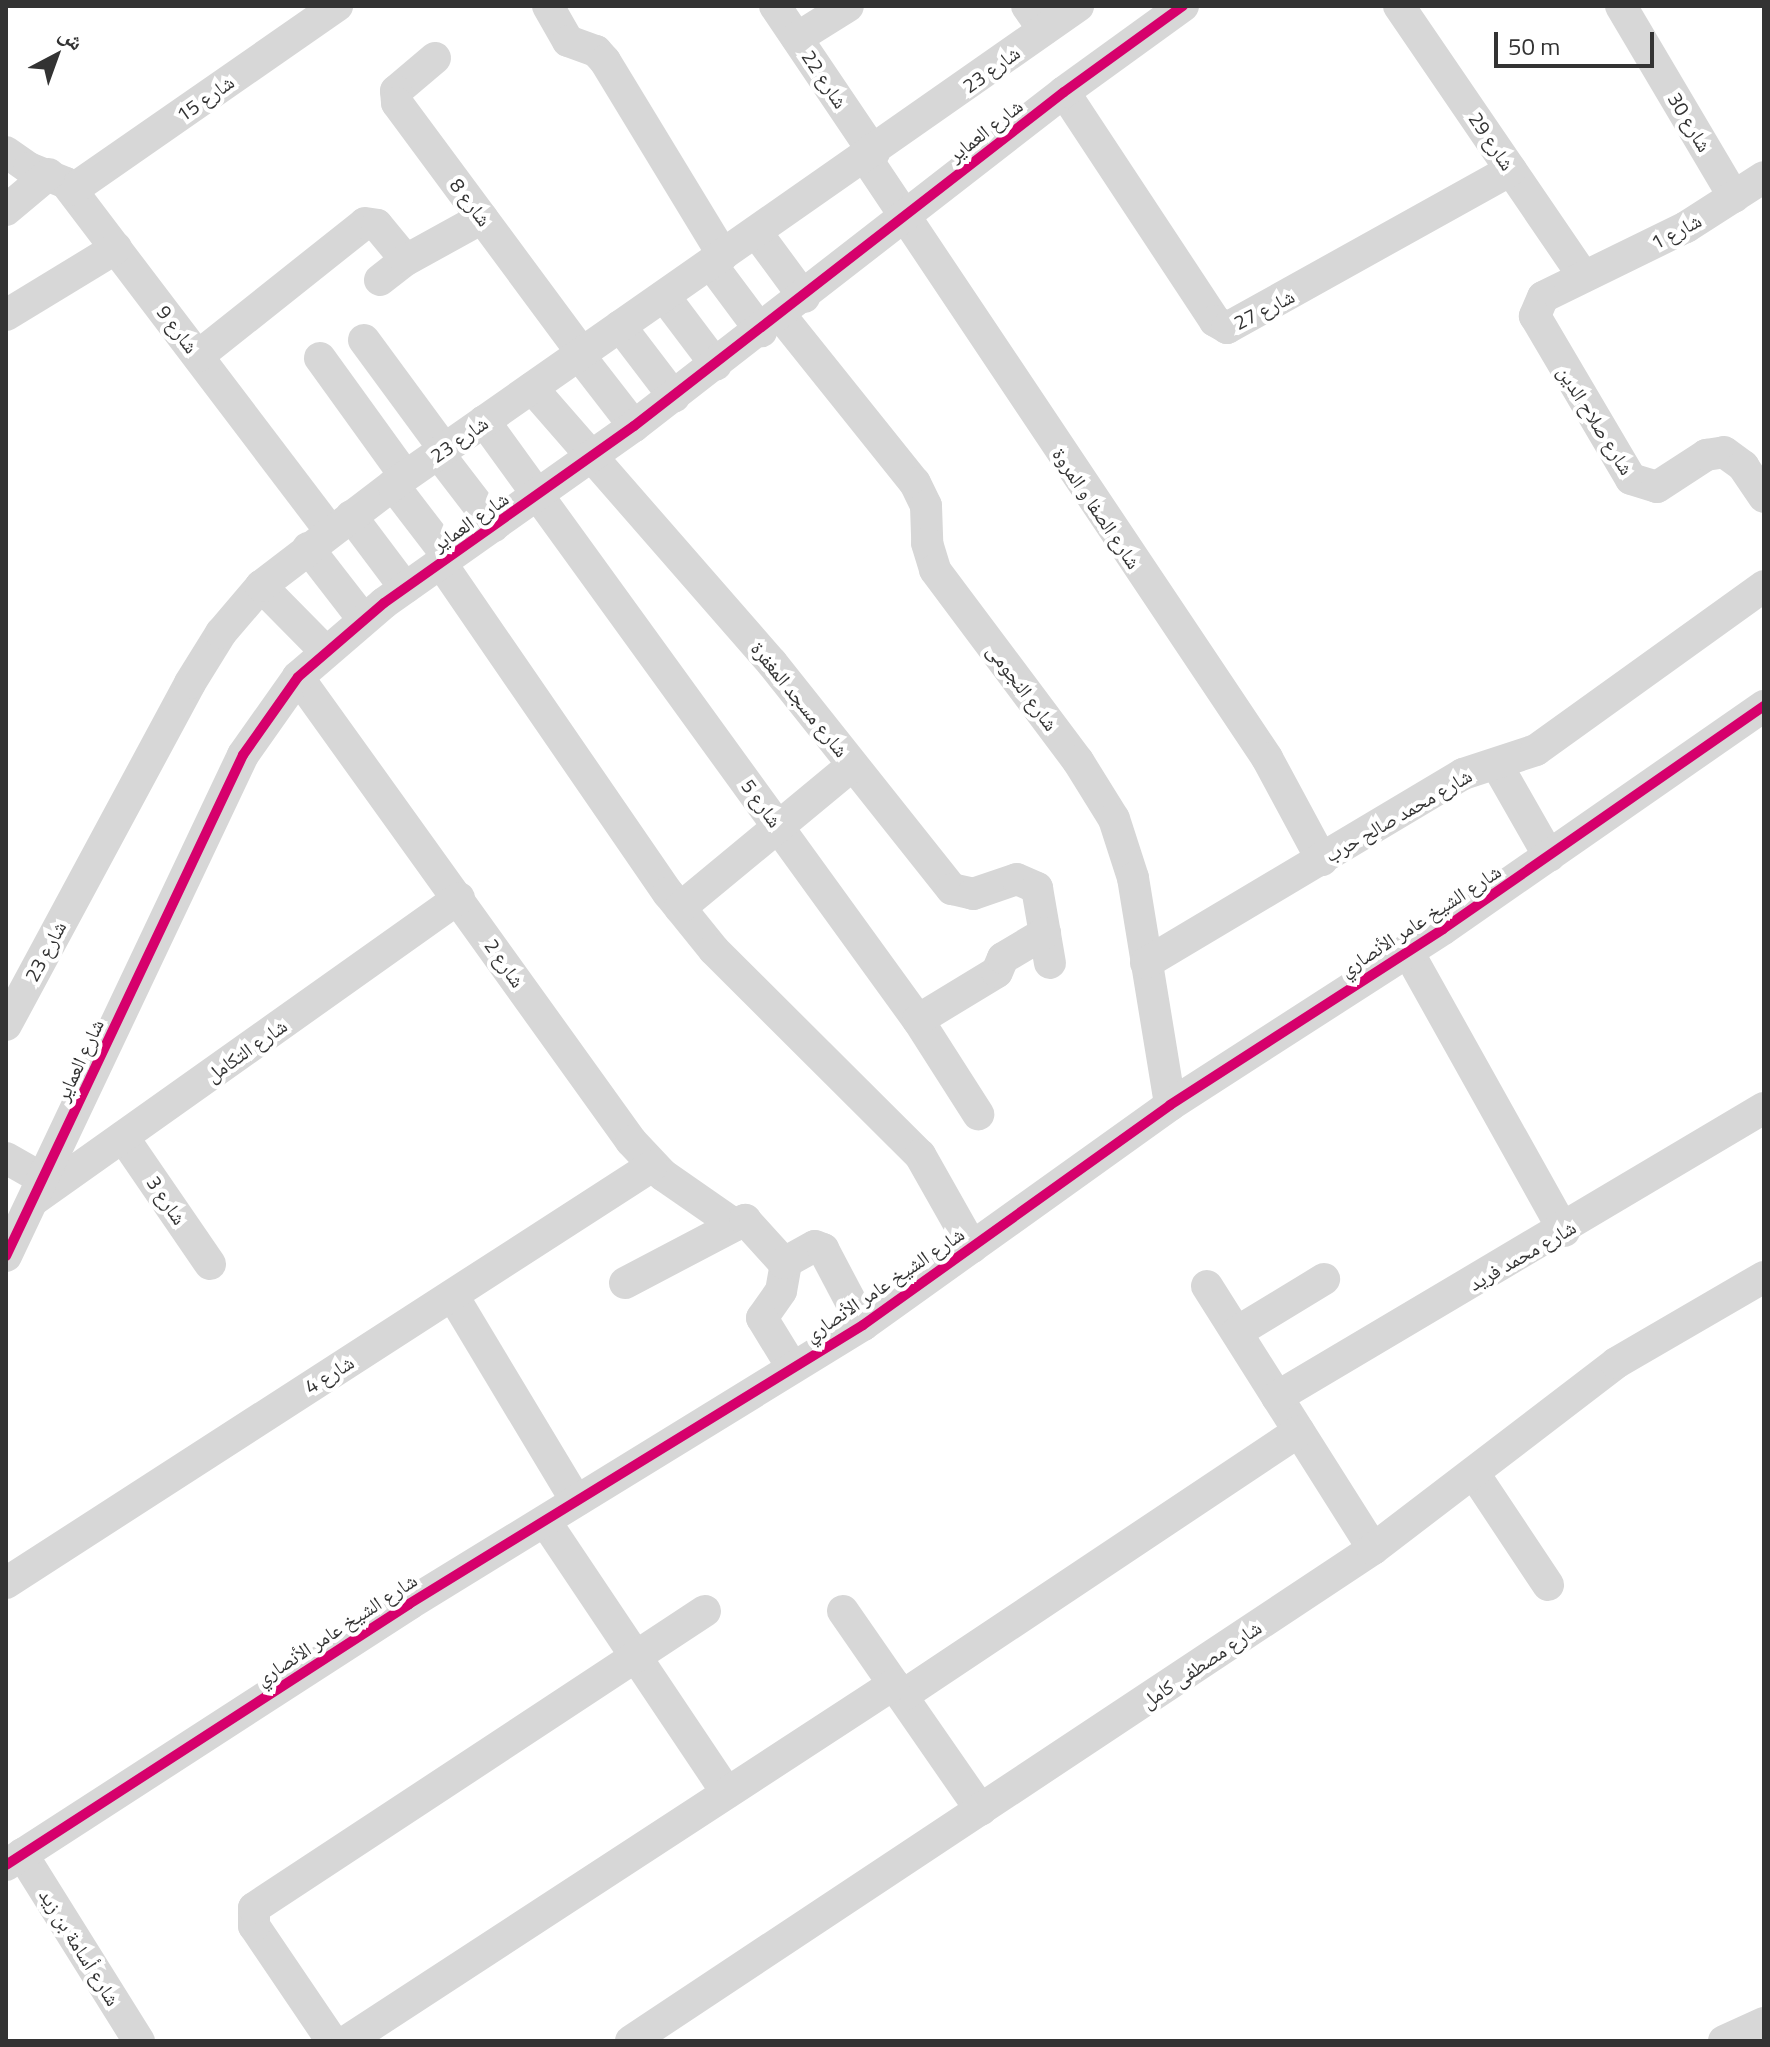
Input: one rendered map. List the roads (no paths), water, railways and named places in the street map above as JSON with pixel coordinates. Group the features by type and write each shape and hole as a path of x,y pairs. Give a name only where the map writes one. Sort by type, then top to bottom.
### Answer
{"street":[{"name":"شارع 15","path":"6,210 61,182 337,6"},
{"path":"548,6 568,41 601,55 717,259 782,315"},
{"name":"شارع 22","path":"775,6 870,156"},
{"name":"شارع 23","path":"6,1025 190,683 221,633 261,586 399,480 870,156 1036,18 1078,6"},
{"name":"شارع العماير","path":"6,1256 243,755 298,677 363,619 674,397 1064,92 1183,6"},
{"name":"شارع 29","path":"1399,6 1583,276"},
{"name":"شارع 30","path":"1621,6 1734,197"},
{"path":"797,38 839,8"},
{"name":"شارع 8","path":"435,58 395,97 634,426"},
{"name":"شارع 27","path":"1064,92 1215,321 1227,328 1511,170"},
{"name":"شارع 9","path":"6,152 61,182 116,248 330,532"},
{"name":"شارع الصفا و المروة","path":"870,156 904,217 1267,758 1322,860"},
{"name":"شارع 1","path":"1583,276 1686,227 1764,177"},
{"path":"380,280 406,260 482,218"},
{"path":"198,356 365,223 375,223 406,260"},
{"path":"756,232 782,315"},
{"path":"6,315 116,248"},
{"name":"شارع صلاح الدين","path":"1583,276 1543,297 1535,316 1631,479 1657,487 1706,455 1724,452 1743,466 1764,497"},
{"path":"664,296 716,365"},
{"name":"شارع النجومى","path":"782,315 915,483 926,506 927,543 935,570 1099,792 1129,863 1170,1105"},
{"path":"620,326 674,397"},
{"path":"364,340 494,526"},
{"path":"320,358 399,480 445,560 680,908 752,990 920,1155 972,1247"},
{"name":"شارع مسجد المغفرة","path":"532,388 732,616 957,893 973,894 1017,879 1031,882 1040,895 1048,948 1003,958 997,972 918,1020"},
{"name":"شارع 5","path":"484,421 779,825 918,1020 978,1114"},
{"path":"330,532 405,588"},
{"path":"330,532 363,619"},
{"path":"261,586 325,651"},
{"name":"شارع محمد صالح حرب","path":"1146,963 1463,774 1497,765 1556,738 1764,586"},
{"name":"شارع 2","path":"298,677 652,1166 735,1225 751,1223 786,1263"},
{"name":"شارع الشيخ عامر الأنصاري","path":"14,1859 576,1501 863,1325 1170,1105 1549,856 1764,706"},
{"path":"680,908 853,765"},
{"path":"1497,765 1549,856"},
{"name":"شارع التكامل","path":"38,1190 123,1137 459,898"},
{"path":"1407,950 1564,1231"},
{"name":"شارع محمد فريد","path":"1277,1397 1564,1231 1764,1108"},
{"name":"شارع 3","path":"123,1137 210,1264"},
{"path":"6,1158 38,1190"},
{"name":"شارع 4","path":"6,1583 652,1166"},
{"path":"625,1283 735,1225"},
{"path":"792,1367 762,1318 785,1283 786,1263 815,1246 823,1249 863,1325"},
{"name":"شارع مصطفى كامل","path":"631,2041 1373,1549 1475,1475 1588,1381 1764,1277"},
{"path":"1237,1332 1324,1279"},
{"path":"1207,1286 1373,1549"},
{"path":"453,1296 576,1501"},
{"path":"347,2041 727,1793 898,1690 1299,1431"},
{"path":"1475,1475 1548,1585"},
{"path":"545,1521 727,1793"},
{"path":"332,2041 254,1926 254,1908 705,1611"},
{"path":"843,1611 981,1810"},
{"name":"شارع أسامة بن زيد","path":"14,1859 139,2041"},
{"path":"1724,2041 1764,2023"}]}
